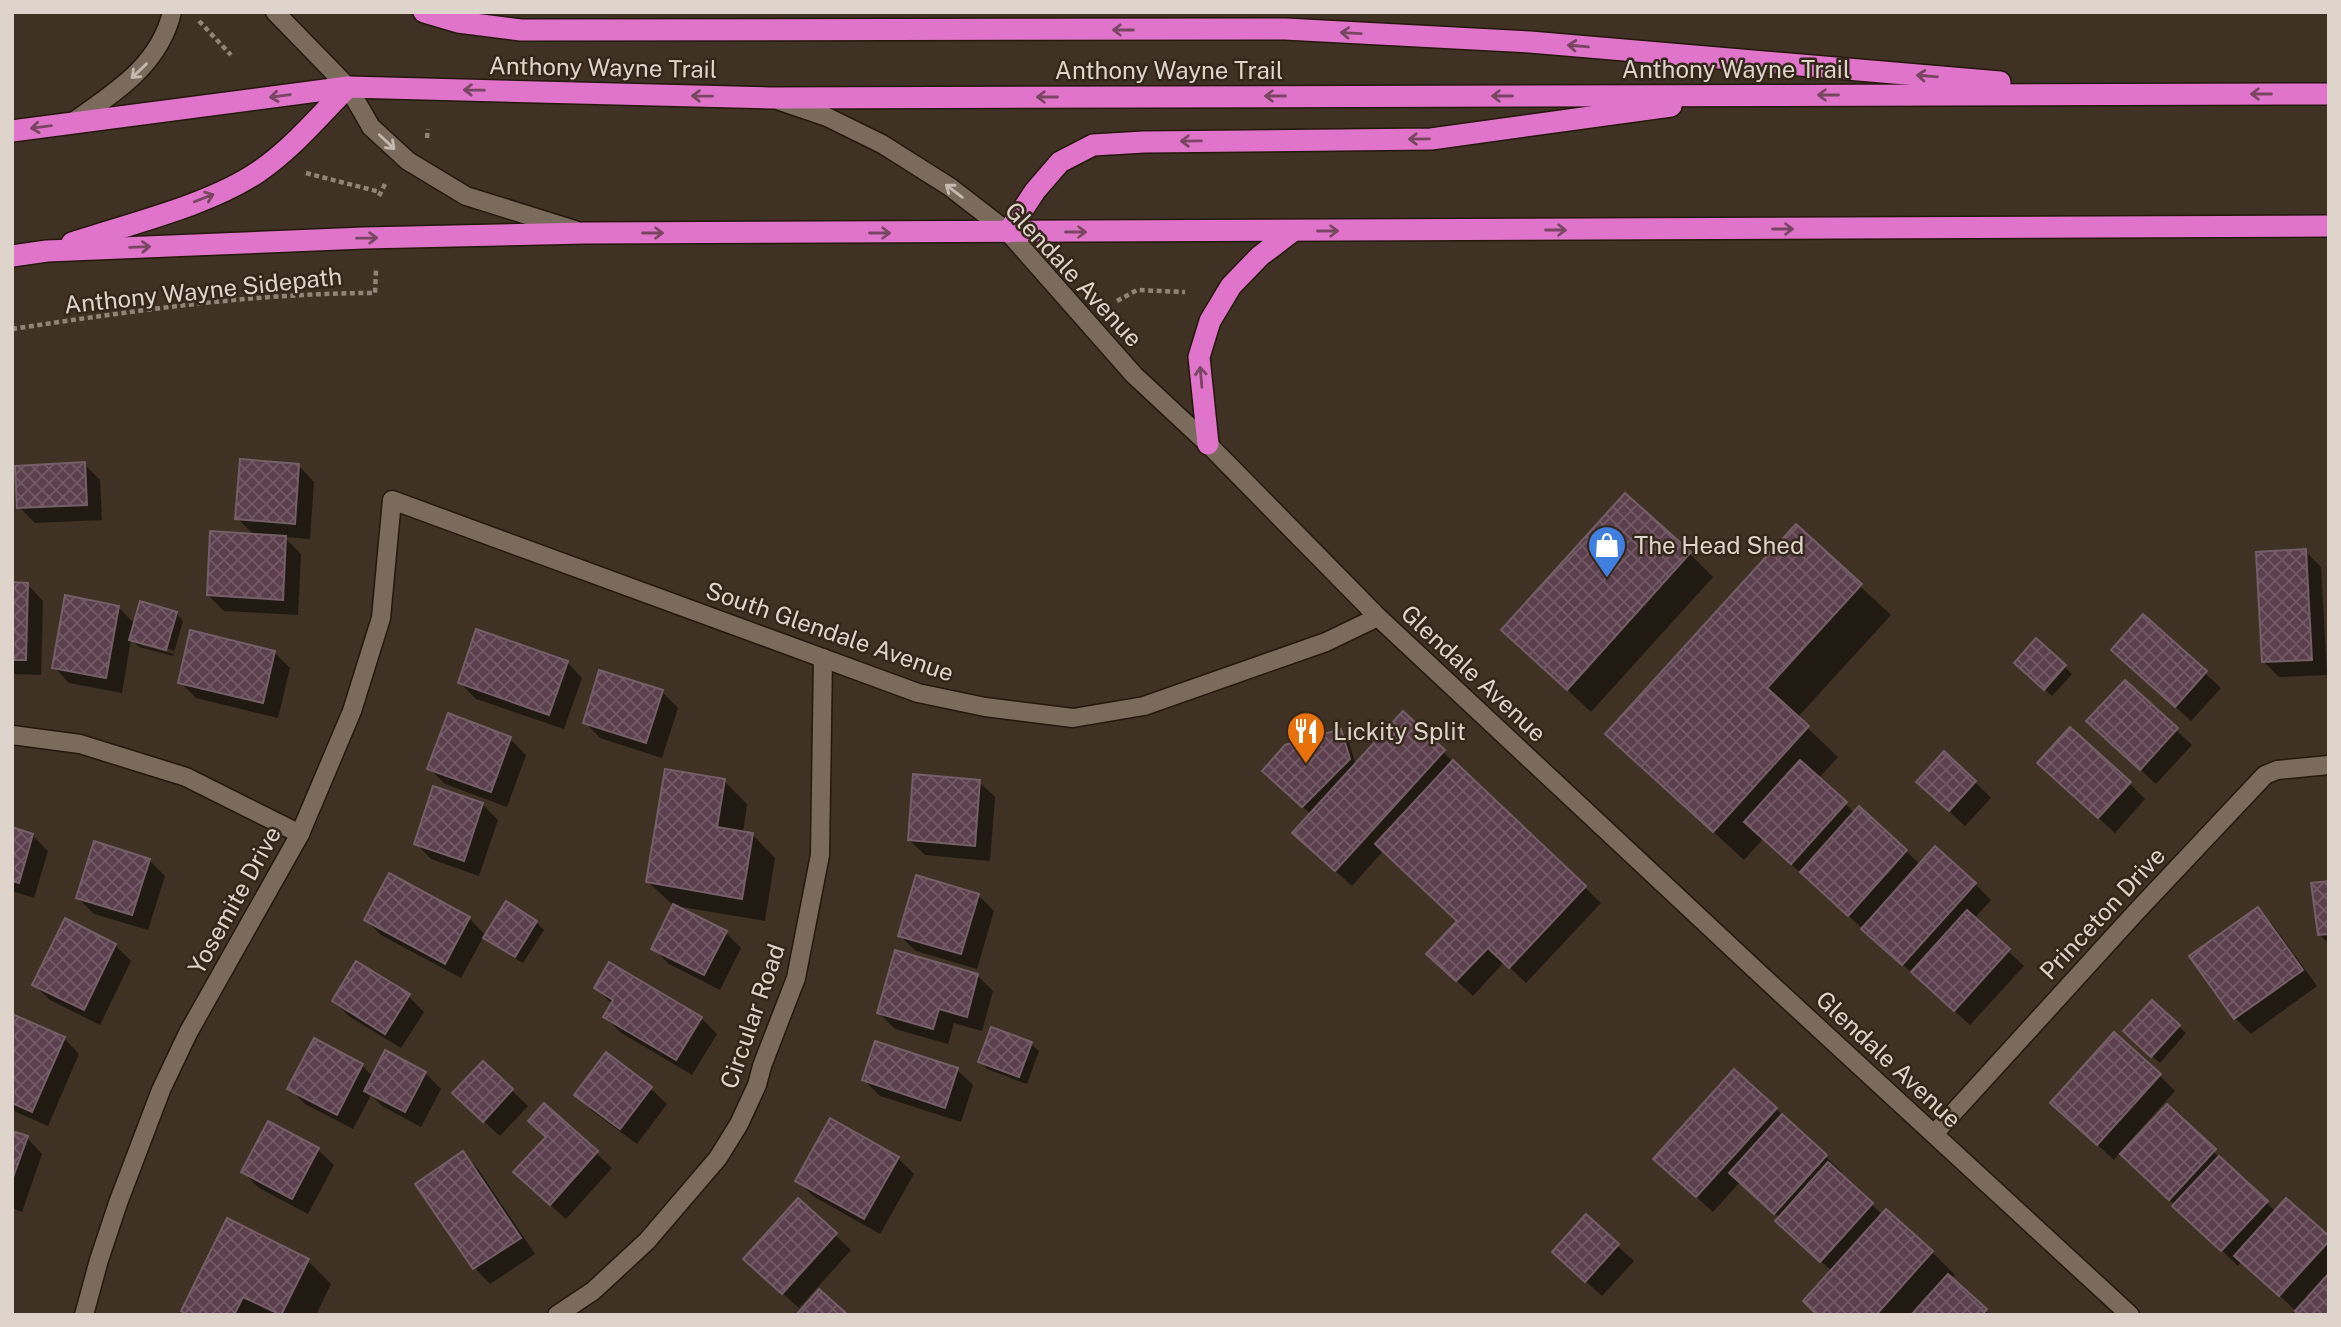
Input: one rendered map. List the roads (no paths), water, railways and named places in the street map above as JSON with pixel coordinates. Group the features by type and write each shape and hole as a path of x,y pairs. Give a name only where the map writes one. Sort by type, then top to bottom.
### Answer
{"highway":[{"path":"425,12 458,22 521,30 1284,29 1530,42 2141,94"},
{"name":"Anthony Wayne Trail","path":"12,131 348,87 770,98 2329,94"},
{"path":"47,251 208,198 257,173 293,144 348,87"},
{"path":"1008,232 1035,191 1060,162 1093,145 1431,139 1753,95"},
{"path":"12,256 47,251 364,238 585,233 2329,226"},
{"path":"1208,444 1199,357 1210,321 1231,286 1259,256 1293,231"}],"street":[{"path":"69,124 125,85 150,60 165,37 172,12"},
{"path":"275,12 348,87 371,127 408,161 466,196 585,233"},
{"name":"Glendale Avenue","path":"770,98 827,117 882,144 950,187 1008,232 1134,375 1208,444 1378,617 2130,1315"},
{"name":"South Glendale Avenue","path":"392,500 918,693 985,707 1073,718 1144,706 1326,642 1378,617"},
{"name":"Yosemite Drive","path":"84,1315 118,1203 161,1090 188,1033 300,834 352,711 381,618 392,500"},
{"name":"Circular Road","path":"557,1315 593,1291 647,1241 718,1158 739,1124 757,1085 796,978 820,855 823,658"},
{"path":"12,736 80,744 186,778 300,834"},
{"name":"Princeton Drive","path":"1934,1134 2265,775 2277,770 2329,765"}],"place":[{"name":"The Head Shed","path":"1607,579"},
{"name":"Lickity Split","path":"1306,765"}]}
